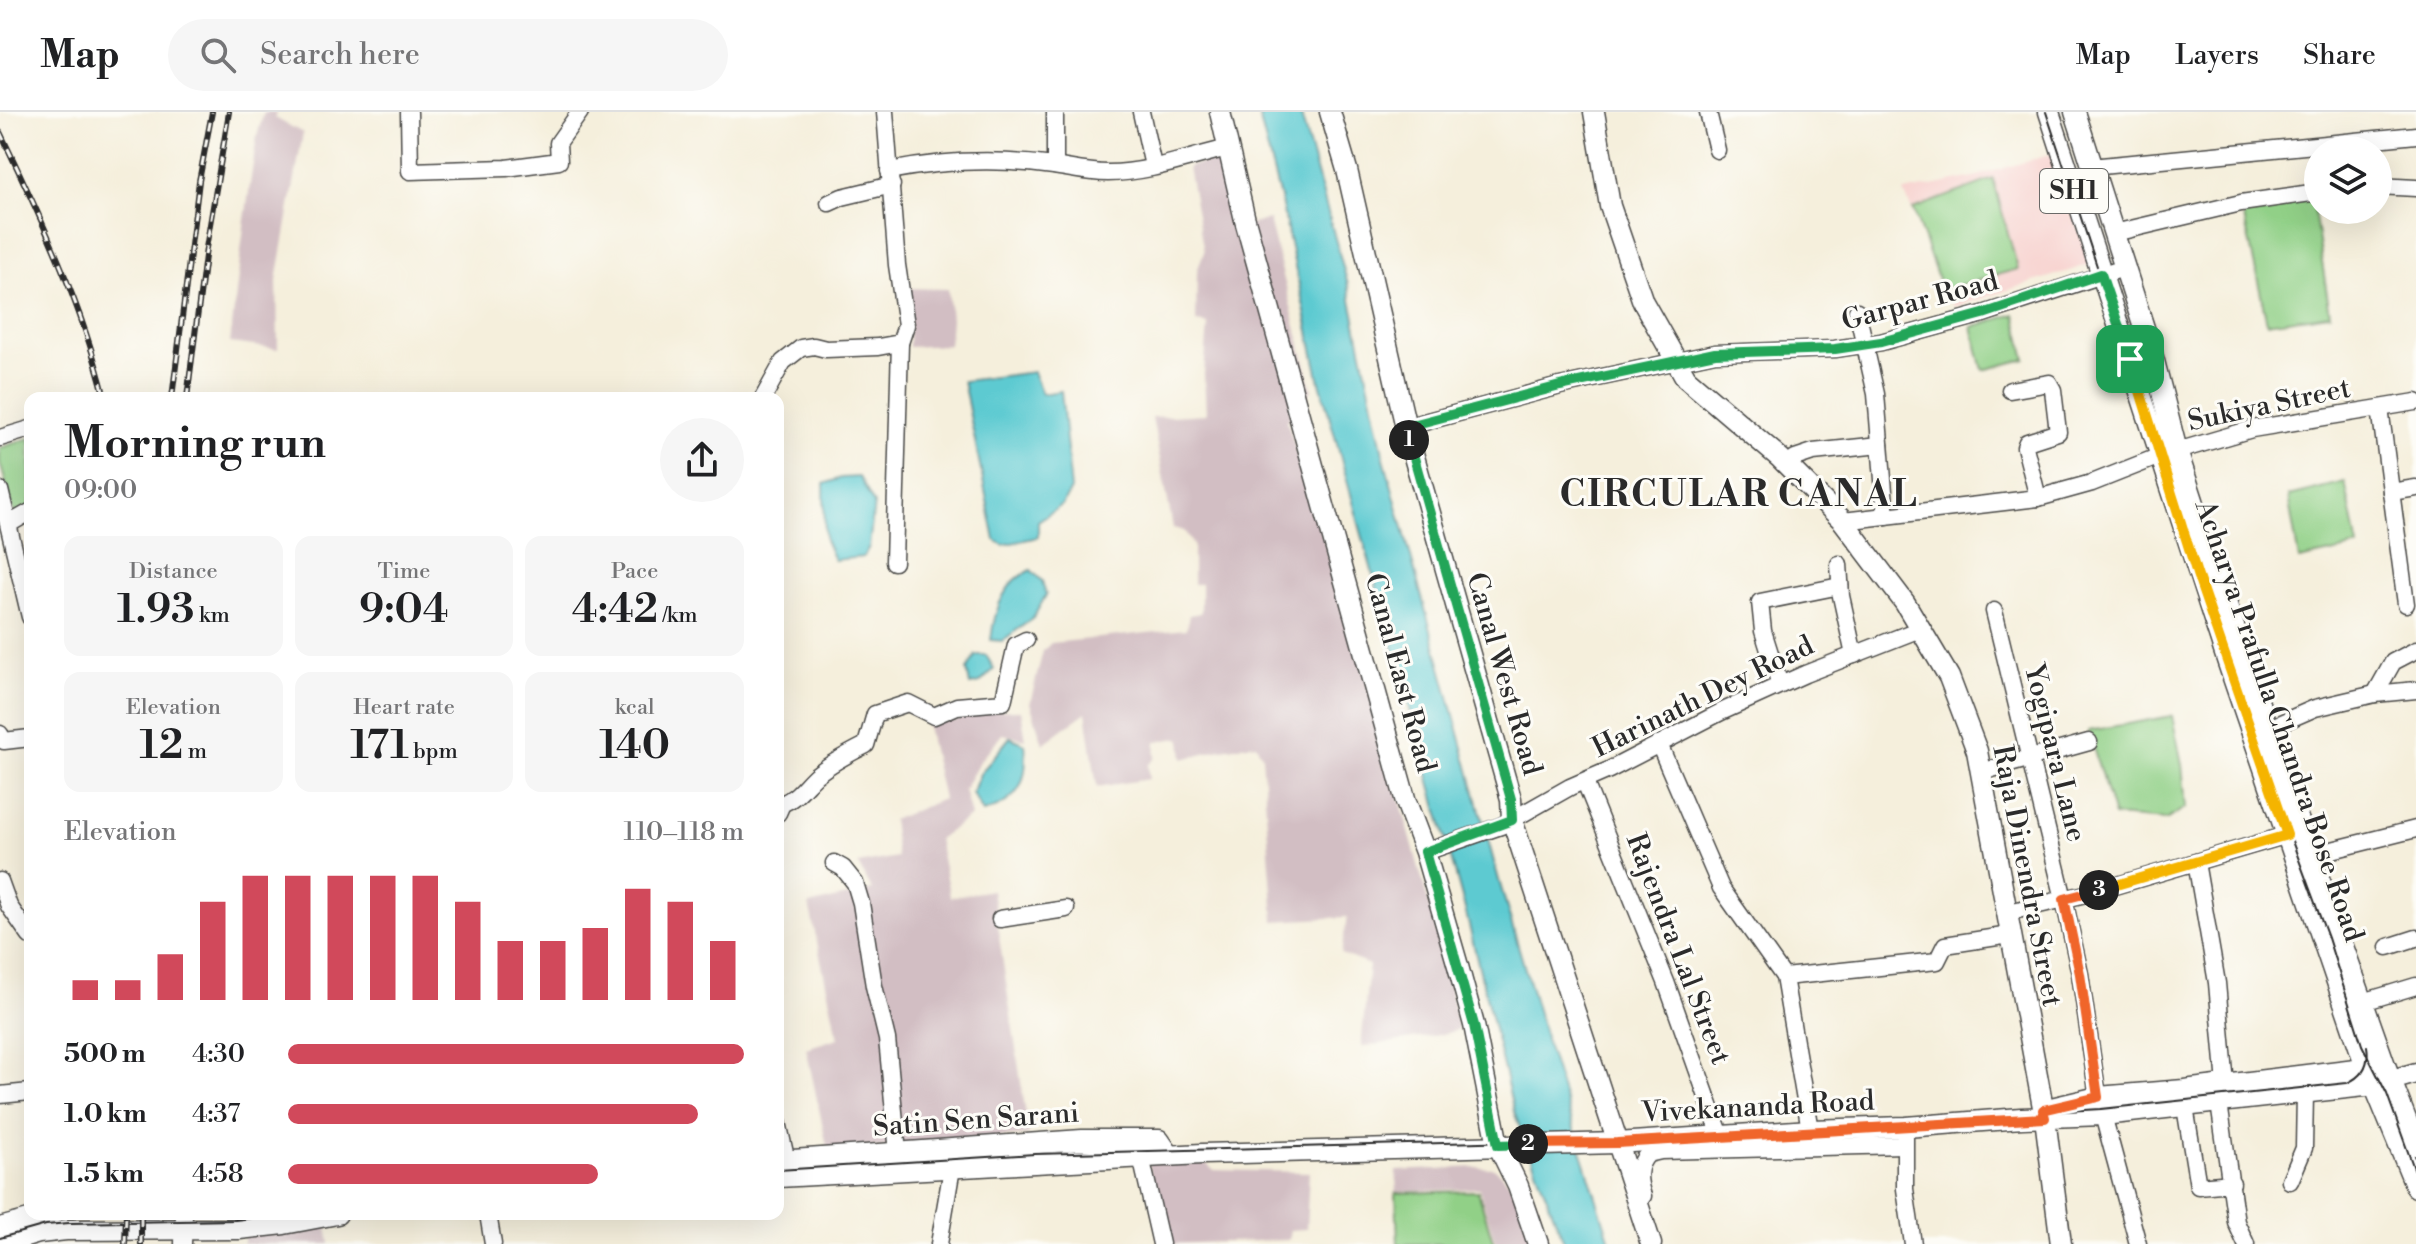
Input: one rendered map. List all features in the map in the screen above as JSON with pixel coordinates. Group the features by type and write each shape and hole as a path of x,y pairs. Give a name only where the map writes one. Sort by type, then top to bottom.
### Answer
{"main road":[{"name":"Canal East Road","path":"1220,112 1245,220 1400,779 1433,849 1498,1145 1518,1186 1538,1244"},
{"name":"Canal West Road","path":"1330,112 1347,170 1405,427 1511,799 1506,823 1654,1242"},
{"name":"Raja Dinendra Street","path":"1594,112 1610,206 1643,302 1686,378 1780,458 1843,521 1905,603 1949,677 1977,751 2044,1114 2061,1244"},
{"name":"SH1","path":"2049,112 2101,272"},
{"name":"Acharya Prafulla Chandra Bose Road","path":"2075,112 2152,353 2197,574 2295,832 2312,855 2363,1002 2369,1065 2416,1145"},
{"name":"Acharya Prafulla Chandra Bose Road","path":"2101,272 2170,453 2267,729 2295,832 2369,1065 2416,1186"},
{"name":"Vivekananda Road","path":"2100,1106 2185,1107 2222,1094 2369,1065 2398,1067 2416,1063"},
{"name":"Vivekananda Road","path":"1498,1145 1617,1143 1810,1130 1905,1136 2100,1106 2222,1094 2305,1093 2369,1065 2416,1073"},
{"name":"Satin Sen Sarani","path":"784,1168 898,1153 1066,1141 1139,1148 1170,1156 1498,1145"},
{"name":"Satin Sen Sarani","path":"784,1168 952,1168 1139,1148"},
{"path":"9,1238 40,1220"},
{"path":"9,1238 89,1229 183,1229 240,1236 311,1220"}],"street":[{"path":"409,112 410,171 506,168 559,161 558,143 580,112"},
{"path":"885,112 897,265 906,325 900,343 894,562"},
{"path":"1055,112 1055,166"},
{"path":"1141,112 1153,166"},
{"path":"1708,112 1717,150"},
{"path":"2091,167 2416,135"},
{"path":"829,203 933,163 976,161 1055,166 1081,173 1113,173 1228,148"},
{"path":"2392,187 2416,188"},
{"path":"2114,233 2241,203 2304,194"},
{"name":"Garpar Road","path":"1405,427 1560,386 1715,353 1866,345 1983,314 2101,272 2124,268"},
{"path":"1857,311 1876,394 1886,516"},
{"path":"766,392 783,362 801,348 878,347 900,343"},
{"path":"2010,390 2049,383 2053,390 2058,432 2027,442 2025,447 2038,498"},
{"name":"Sukiya Street","path":"1843,521 2038,498 2252,429 2416,402"},
{"path":"2380,408 2406,604"},
{"path":"0,438 24,431"},
{"path":"1795,458 1813,452 1880,445"},
{"path":"2391,492 2416,488"},
{"path":"0,490 24,590"},
{"path":"9,524 24,515"},
{"path":"1839,564 1840,586 1854,655"},
{"path":"1780,685 1763,631 1760,602 1840,586"},
{"name":"Yogipara Lane","path":"1994,611 2064,899 2080,974 2100,1106 2138,1244"},
{"name":"Harinath Dey Road","path":"1433,849 1506,823 1570,787 1780,685 1920,629"},
{"path":"784,803 797,797 823,770 866,745 875,714 908,703 934,716 957,706 1003,702 1016,645 1026,640"},
{"path":"2375,694 2393,662 2416,650"},
{"path":"2267,729 2315,708 2375,694 2416,690"},
{"path":"1,740 24,738"},
{"path":"1981,772 2089,742"},
{"path":"1659,744 1721,888 1784,977 1810,1130"},
{"name":"Rajendra Lal Street","path":"1585,782 1666,982 1721,1136"},
{"path":"2312,855 2416,829"},
{"path":"2005,913 2295,832"},
{"path":"2196,862 2217,983 2222,1094 2236,1222 2246,1244"},
{"path":"834,863 843,868 855,883 861,903 874,986 887,1039 898,1153"},
{"path":"0,881 9,906 24,927"},
{"path":"1000,919 1066,909"},
{"path":"1784,977 1937,961 1945,945 2010,935"},
{"path":"2388,947 2416,938"},
{"path":"2363,1002 2416,986"},
{"path":"0,1095 24,1093"},
{"path":"2290,1181 2304,1148 2305,1093"},
{"path":"2185,1107 2198,1186 2232,1183"},
{"path":"1654,1242 1639,1185 1639,1167 1648,1154 1905,1136 1905,1189 1913,1244"},
{"path":"1139,1148 1161,1244"},
{"path":"939,1244 952,1168"},
{"path":"0,1219 24,1212"},
{"path":"489,1220 493,1244"}],"shaded area":[{"path":"264,112 276,112 275,118 303,133 277,280 278,349 230,343 257,136"},
{"path":"2052,154 2091,264 1954,307 1904,192 1974,177"},
{"path":"1223,157 1237,227 1269,220 1312,390 1287,421 1369,686 1434,923 1459,1029 1444,1034 1361,1047 1369,965 1341,954 1347,917 1274,921 1262,755 1256,744 1183,759 1181,738 1156,741 1155,758 1148,765 1149,779 1097,787 1086,712 1043,744 1030,703 1043,651 1051,643 1186,629 1189,615 1201,613 1201,584 1193,584 1193,545 1184,531 1173,528 1152,417 1206,414 1204,374 1208,324 1196,322 1197,271 1204,252 1188,167"},
{"path":"908,288 948,289 951,319 949,345 909,347"},
{"path":"1021,710 1026,739 1002,734 982,758 964,789 971,816 938,839 950,897 992,890 1029,1135 828,1151 806,1048 838,1038 809,905 872,890 858,864 897,857 892,820 943,799 924,713 931,711 955,721 977,711"},
{"path":"1148,1161 1204,1161 1213,1170 1309,1172 1306,1229 1290,1230 1288,1240 1165,1244"},
{"path":"1494,1168 1516,1189 1535,1244 1496,1244 1479,1188 1396,1192 1397,1171"},
{"path":"326,1220 330,1244 244,1244 244,1232"}],"green space":[{"path":"1993,179 2018,269 1942,290 1913,209"},
{"path":"2304,198 2304,224 2316,224 2330,314 2267,323 2241,203"},
{"path":"2015,314 2026,359 1983,370 1972,327"},
{"path":"24,440 24,512 16,518 0,463 0,448"},
{"path":"2345,482 2358,547 2299,560 2288,496"},
{"path":"2172,716 2182,764 2186,807 2166,820 2114,816 2088,731"},
{"path":"1478,1191 1494,1244 1398,1244 1396,1193"}],"water":[{"path":"1258,112 1300,112 1348,285 1384,458 1500,884 1611,1244 1565,1244 1514,1112 1464,905 1320,382"},
{"path":"1033,372 1042,394 1061,391 1071,490 1062,505 1038,521 1038,537 1003,545 995,540 963,381"},
{"path":"859,477 874,504 869,547 863,557 834,560 825,540 824,484 841,478"},
{"path":"1031,570 1042,581 1046,595 1033,618 1002,641 991,640 995,619 1007,590"},
{"path":"976,655 986,655 994,669 980,683 970,685 967,670"},
{"path":"1010,737 1025,744 1023,779 1014,796 996,808 983,812 972,793 980,774"}],"tram line":[{"path":"2046,112 2247,720 2328,938 2362,1045 2387,1094 2416,1174"},
{"path":"784,1170 1035,1154 1594,1139 2101,1109 2347,1083 2364,1069 2367,1046"},
{"path":"0,1238 46,1225 69,1223 235,1220"}],"railway":[{"path":"173,392 199,181 212,112"},
{"path":"188,392 206,248 229,112"},
{"path":"0,132 72,296 103,392"},
{"path":"125,1244 126,1220"},
{"path":"141,1220 141,1244"}],"district":[{"name":"CIRCULAR CANAL","path":"1739,495"}],"route":[{"path":"2101,274 2130,359 2197,574 2287,835 2064,899 2080,974 2098,1097 2043,1110 2045,1118 1617,1143 1498,1145 1474,1025 1425,852 1512,820 1511,799 1405,427 1560,386 1715,353 1835,349 1881,342 1983,314 2101,274"}]}
